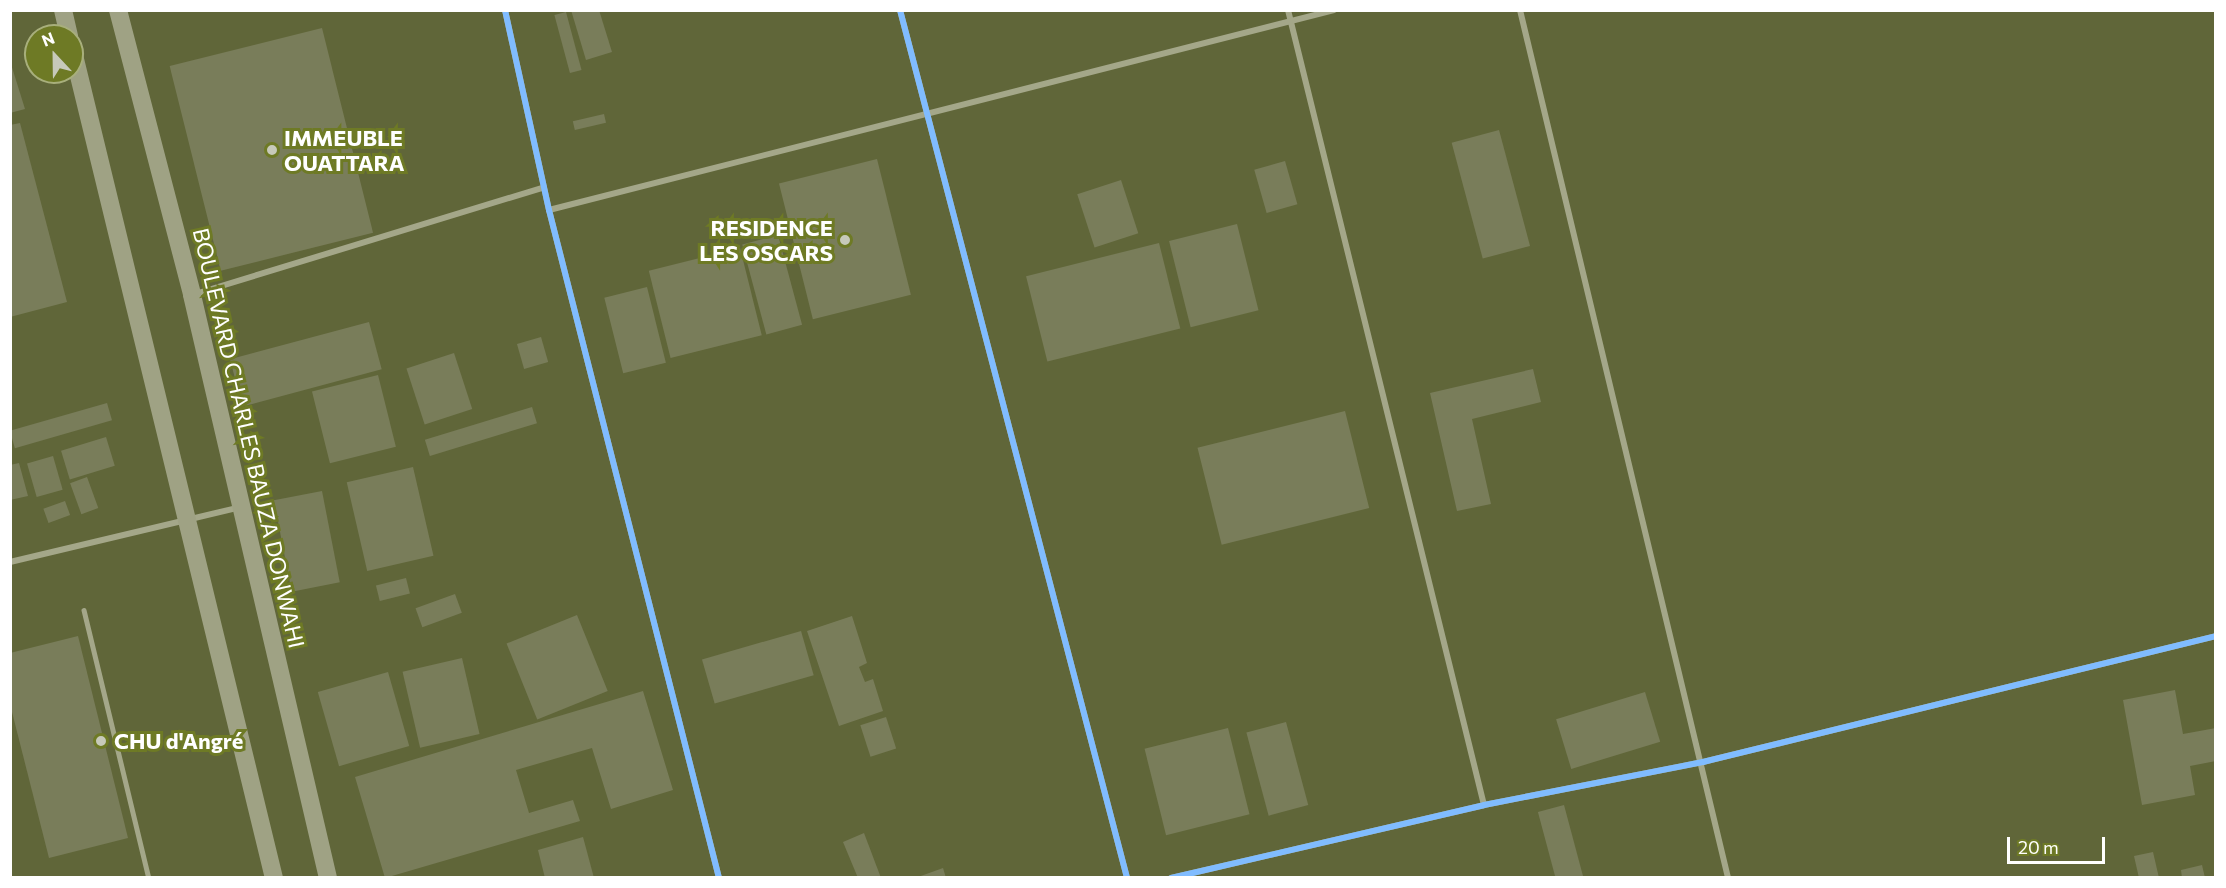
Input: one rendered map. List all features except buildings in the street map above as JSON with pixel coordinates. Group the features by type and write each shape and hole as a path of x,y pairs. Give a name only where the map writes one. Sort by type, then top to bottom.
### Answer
{"main road":[{"name":"BOULEVARD CHARLES BAUZA DONWAHI","path":"118,10 192,295 328,878"},
{"path":"81,84 185,520 274,878"}],"street":[{"path":"505,10 549,210 720,878"},
{"path":"900,10 929,111 1127,878"},
{"path":"1288,10 1484,805"},
{"path":"549,210 929,111 1334,10"},
{"path":"1520,10 1703,762 1728,878"},
{"path":"192,295 544,187"},
{"path":"10,562 240,507"},
{"path":"1171,878 1484,805 1703,762 2216,636"}],"lane":[{"path":"84,610 149,878"}],"cycle path":[{"path":"505,10 549,210 719,878"},
{"path":"900,10 1127,878"},
{"path":"1171,878 1484,805 1703,762 2216,636"}],"place":[{"name":"IMMEUBLE OUATTARA","path":"272,150"},
{"name":"RESIDENCE LES OSCARS","path":"845,240"},
{"name":"CHU d'Angré","path":"101,741"}]}
